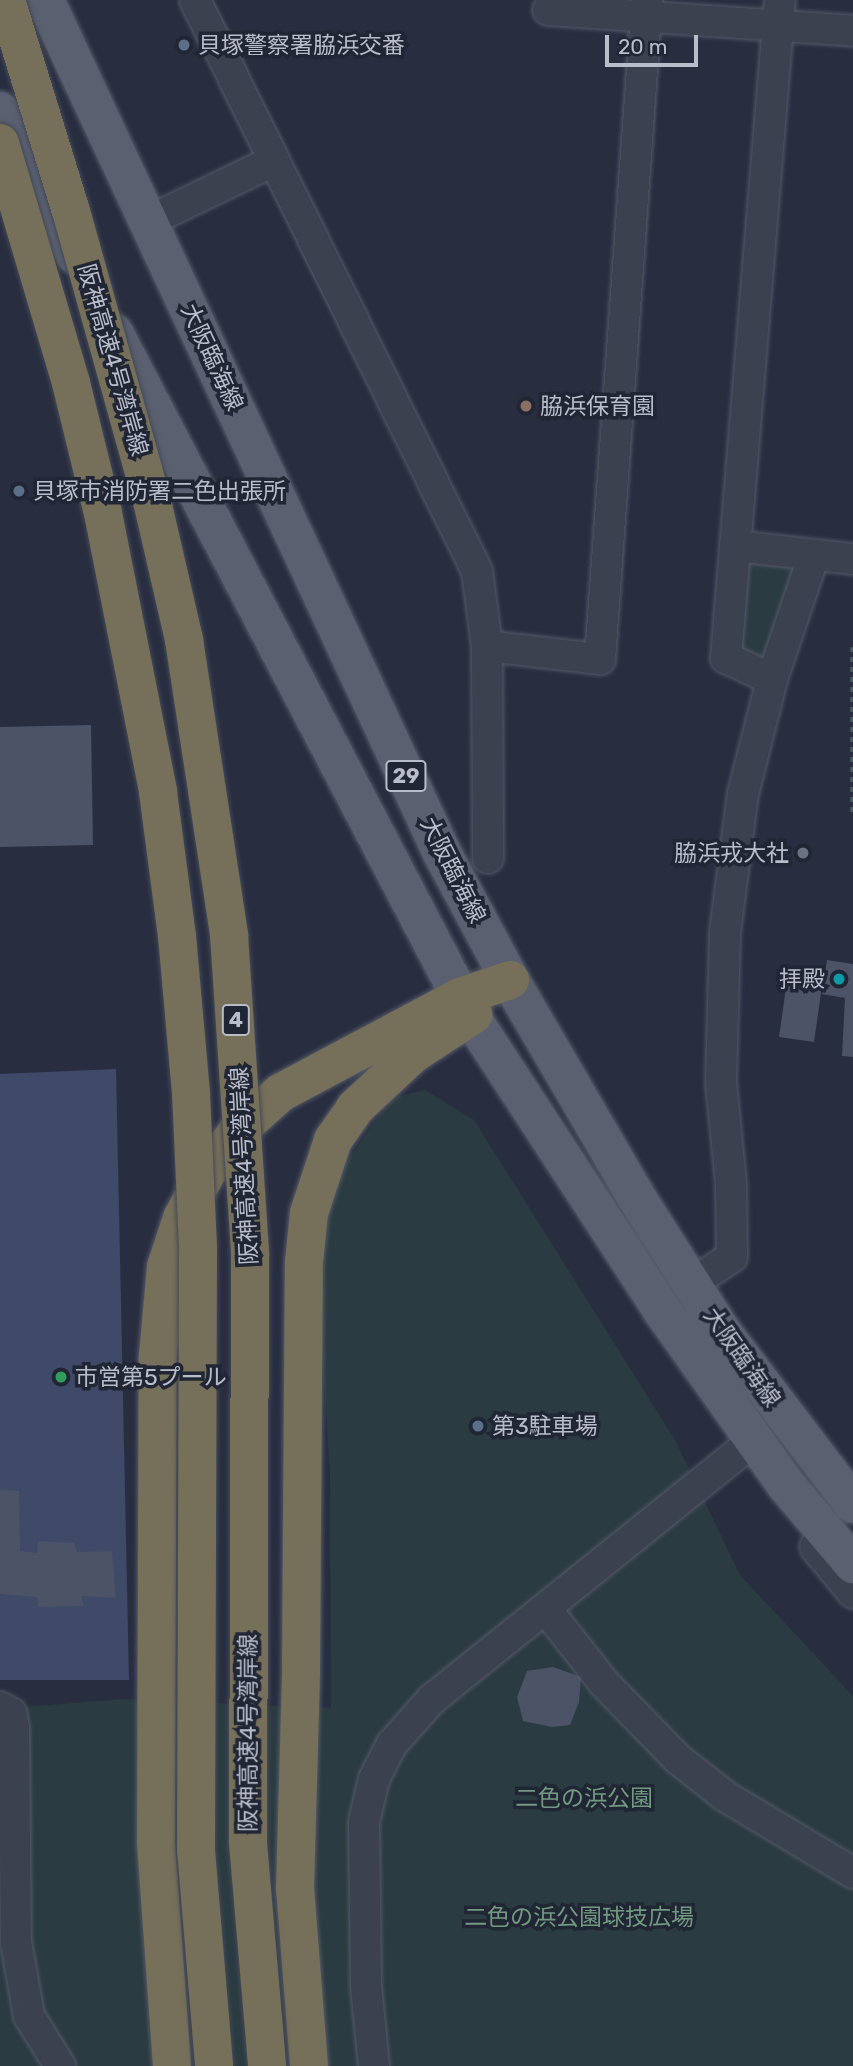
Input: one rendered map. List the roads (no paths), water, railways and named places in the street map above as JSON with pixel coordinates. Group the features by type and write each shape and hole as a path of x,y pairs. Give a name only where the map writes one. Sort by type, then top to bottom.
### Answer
{"highway":[{"name":"阪神高速4号湾岸線","path":"3,0 71,211 152,501 184,640 229,934 250,1252 248,1843 267,2066"},
{"name":"阪神高速4号湾岸線","path":"0,142 71,383 103,513 158,792 177,936 191,1093 198,1248 196,1850 214,2066"},
{"path":"172,2066 156,1842 158,1356 166,1268 182,1219 206,1172 238,1131 280,1093 466,1007 510,980"},
{"path":"309,2066 295,1889 302,1673 304,1262 309,1213 333,1140 355,1108 466,1007"}],"main road":[{"name":"大阪臨海線","path":"46,0 442,853 510,980 691,1284 808,1450 853,1504"},
{"name":"大阪臨海線","path":"0,111 466,1007 591,1208 661,1309 786,1485 853,1564"}],"street":[{"path":"195,0 273,161 433,475 477,571 487,646 488,858"},
{"path":"487,646 600,659 647,8"},
{"path":"548,10 647,8 780,13 853,31"},
{"path":"772,680 726,658 780,13"},
{"path":"149,221 273,161"},
{"path":"735,546 853,559"},
{"path":"691,1284 732,1257 731,1183 721,1083 725,932 743,794 772,680 814,555"},
{"path":"661,1309 739,1452 853,1592"},
{"path":"374,2066 363,1897 364,1822 374,1779 412,1717 739,1452"},
{"path":"546,1609 604,1683 678,1759 735,1802 853,1873"},
{"path":"0,1707 11,1713 14,1729 16,1942 29,2015 60,2066"}],"water":[{"name":"市営第5プール","path":"116,1069 129,1680 0,1680 0,1074"}],"place":[{"name":"貝塚警察署脇浜交番","path":"184,45"},
{"name":"脇浜保育園","path":"526,406"},
{"name":"貝塚市消防署二色出張所","path":"19,491"},
{"name":"脇浜戎大社","path":"803,853"},
{"name":"拝殿","path":"839,979"},
{"name":"市営第5プール","path":"61,1377"},
{"name":"第3駐車場","path":"478,1426"}],"park label":[{"name":"二色の浜公園","path":"584,1798"},
{"name":"二色の浜公園球技広場","path":"579,1917"}]}
